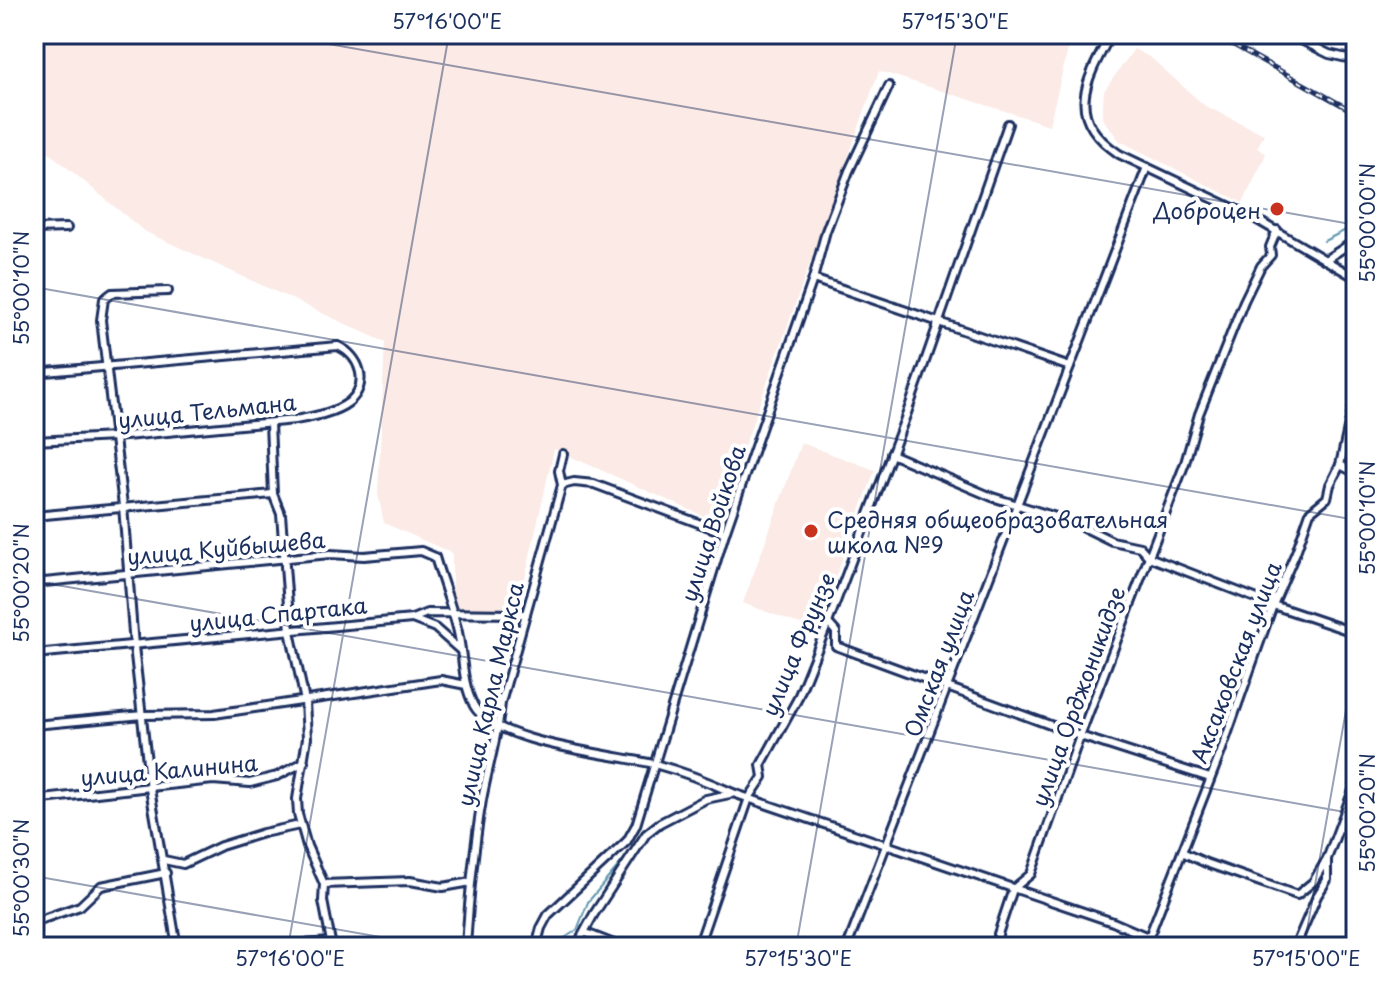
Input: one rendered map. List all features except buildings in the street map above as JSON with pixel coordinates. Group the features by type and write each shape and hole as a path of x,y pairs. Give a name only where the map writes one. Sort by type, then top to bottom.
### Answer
{"street":[{"path":"1111,34 1084,91 1083,109 1101,142 1119,154 1277,230 1356,278"},
{"path":"1289,34 1329,54 1356,60"},
{"name":"улица Войкова","path":"536,947 548,915 627,841 636,825 725,533 813,279 826,231 849,171 889,86"},
{"name":"улица Фрунзе","path":"698,947 749,798 763,777 761,765 797,700 828,623 1008,124"},
{"name":"Омская улица","path":"847,947 1147,167"},
{"path":"34,229 67,228"},
{"name":"улица Орджоникидзе","path":"998,947 998,934 1013,889 1031,874 1080,736 1185,463 1199,414 1244,301 1261,266 1271,255 1270,247 1277,230"},
{"path":"1325,260 1356,240"},
{"path":"813,279 1070,367"},
{"path":"149,947 177,945 150,789 123,506 101,320 104,299 112,293 168,291"},
{"name":"улица Тельмана","path":"34,441 115,437 318,416 346,404 354,397 361,374 355,358 338,346 105,367"},
{"path":"34,373 105,367"},
{"name":"Аксаковская улица","path":"1145,947 1310,512 1327,498 1340,465 1356,392"},
{"path":"255,947 331,944 323,901 324,884 300,825 297,799 307,738 305,701 290,631 281,514 273,494 270,423"},
{"name":"улица Карла Маркса","path":"466,947 483,795 499,726 501,703 562,485 559,471 563,454"},
{"path":"891,454 992,497 1075,523 1112,541 1140,547 1149,557 1356,633"},
{"path":"1340,465 1356,473"},
{"path":"562,485 574,482 594,484 725,533"},
{"path":"34,516 273,494"},
{"name":"улица Куйбышева","path":"34,583 286,558 421,551 435,557 452,614"},
{"name":"улица Спартака","path":"34,654 412,619 427,613 526,614"},
{"path":"452,614 466,685 475,708 485,719 499,726 571,750 656,765 1148,937"},
{"path":"412,619 435,628 461,651"},
{"path":"828,623 836,632 836,646 1080,736 1210,778"},
{"path":"34,725 143,715 214,714 441,680 466,685"},
{"name":"улица Калинина","path":"34,800 213,780 250,783 277,776 304,762"},
{"path":"1182,852 1297,895 1313,882 1327,859 1356,782"},
{"path":"576,947 646,834 660,823 706,799 733,793"},
{"path":"164,860 183,864 221,846 300,825"},
{"path":"1295,947 1327,880 1327,859"},
{"path":"34,922 80,906 101,886 166,873"},
{"path":"324,884 396,881 443,887 471,882"},
{"path":"586,933 622,947"}],"shaded area":[{"path":"34,34 1072,34 1049,125 879,71 717,522 554,449 518,609 452,610 452,553 384,523 378,494 385,342 144,231 34,140"},
{"path":"1134,49 1151,58 1205,106 1264,134 1257,148 1266,154 1243,203 1120,141 1102,118 1104,91"},
{"name":"Средняя общеобразовательная школа №9","path":"801,443 875,470 816,630 743,603"}],"waterway":[{"path":"1324,241 1356,225"},
{"path":"559,947 560,941 577,930 588,902 631,851"}],"railway":[{"path":"1214,34 1356,113"}],"place":[{"name":"Доброцен","path":"1277,209"},
{"name":"Средняя общеобразовательная школа №9","path":"811,531"}]}
